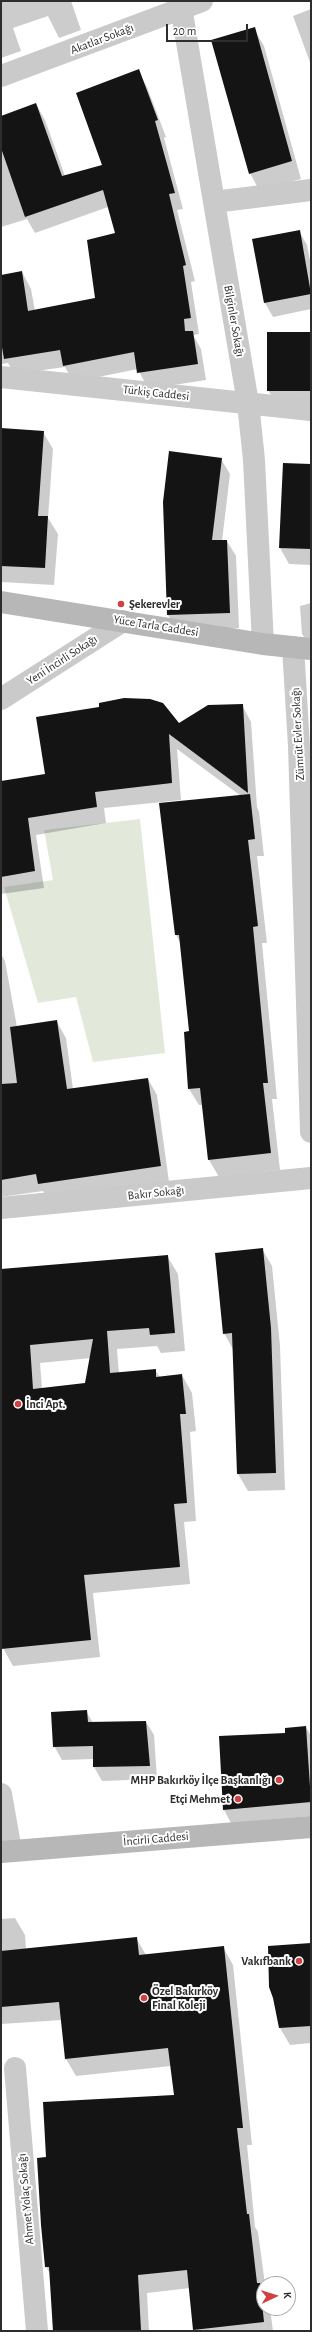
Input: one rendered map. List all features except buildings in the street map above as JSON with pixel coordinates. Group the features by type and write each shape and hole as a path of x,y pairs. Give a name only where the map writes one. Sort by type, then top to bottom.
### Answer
{"main road":[{"name":"Yüce Tarla Caddesi","path":"1,602 263,644 302,648"},
{"name":"İncirli Caddesi","path":"6,1852 311,1826"}],"street":[{"name":"Akatlar Sokağı","path":"1,76 188,3"},
{"name":"Bilginler Sokağı","path":"188,3 214,202 248,403 254,460 263,644"},
{"path":"214,202 311,190"},
{"name":"Türkiş Caddesi","path":"1,377 311,410"},
{"name":"Yeni İncirli Sokağı","path":"1,700 123,621"},
{"name":"Zümrüt Evler Sokağı","path":"302,648 299,746 311,1132"},
{"name":"Bakır Sokağı","path":"1,1208 311,1178"},
{"path":"1,1794 6,1852"},
{"name":"Ahmet Yolaç Sokağı","path":"15,2068 37,2331"}],"shaded area":[{"path":"140,819 165,1053 93,1062 76,997 38,1003 4,887 53,880 44,830"}],"place":[{"name":"Şekerevler","path":"121,604"},
{"name":"İnci Apt.","path":"18,1404"},
{"name":"MHP Bakırköy İlçe Başkanlığı","path":"279,1780"},
{"name":"Etçi Mehmet","path":"238,1799"},
{"name":"Vakıfbank","path":"299,1961"},
{"name":"Özel Bakırköy Final Koleji","path":"144,1998"}]}
